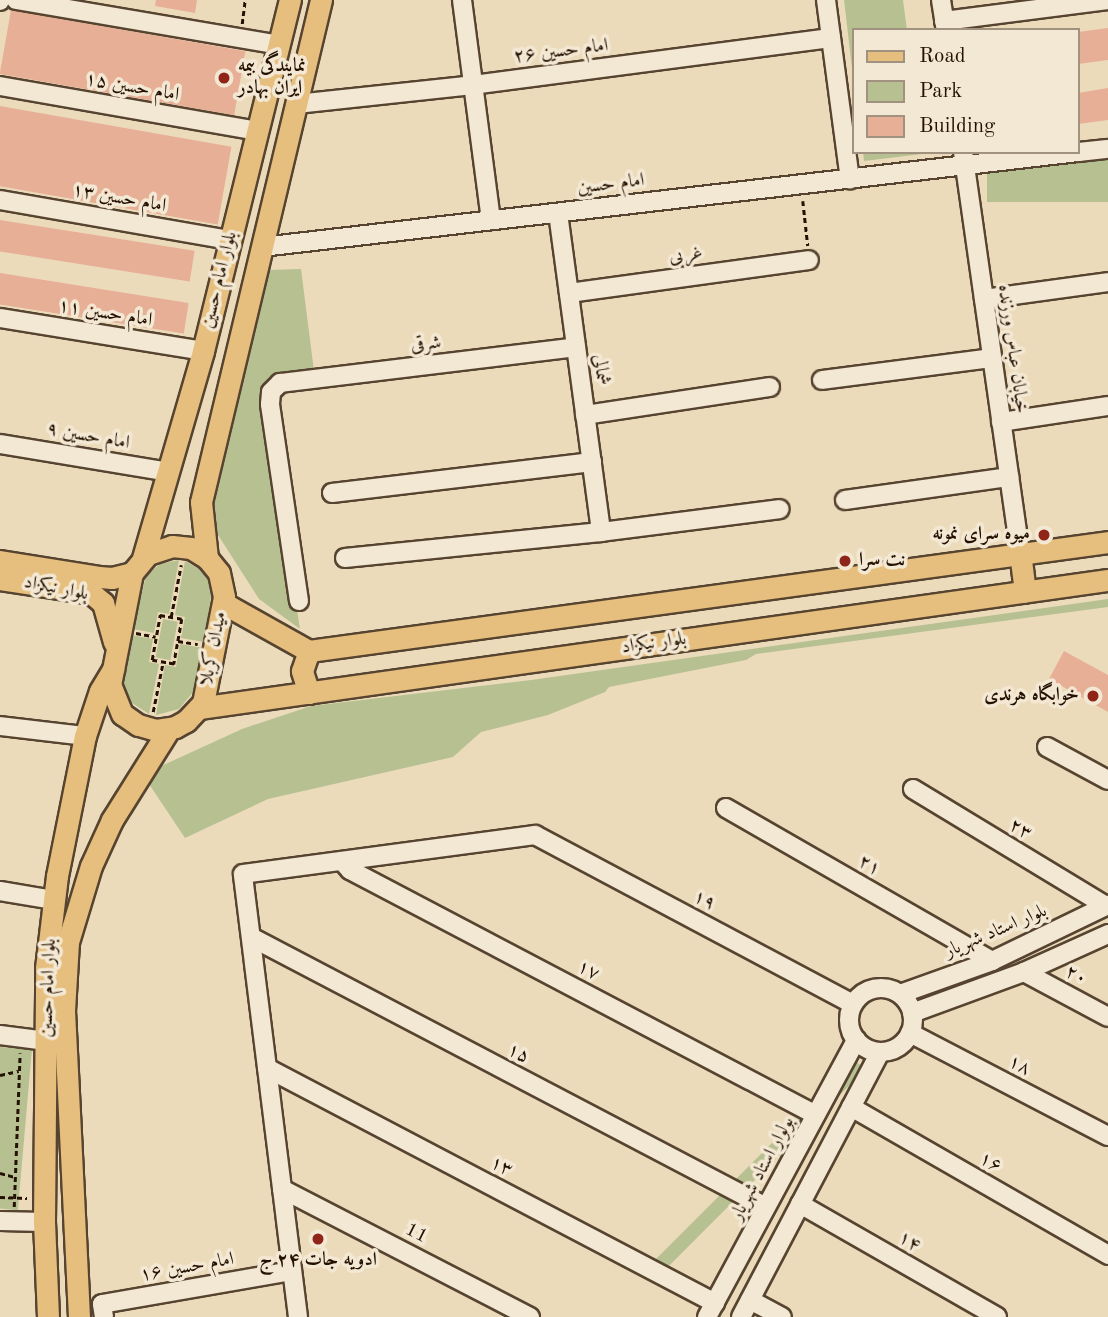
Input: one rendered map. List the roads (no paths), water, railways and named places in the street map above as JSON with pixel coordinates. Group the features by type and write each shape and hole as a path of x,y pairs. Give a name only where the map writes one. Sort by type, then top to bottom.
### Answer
{"main road":[{"name":"بلوار امام حسین","path":"137,566 169,472 202,351 290,0"},
{"name":"بلوار امام حسین","path":"207,558 201,502 321,0"},
{"path":"230,240 262,247"},
{"path":"223,603 309,651 1108,542"},
{"path":"159,729 132,722 119,709 111,691 115,659 137,566 165,547 185,547 207,558"},
{"path":"1020,552 1025,592"},
{"name":"میدان کربلا","path":"159,729 186,721 200,708 205,697 223,603 221,578 207,558"},
{"name":"بلوار نیکزاد","path":"0,561 99,577 137,566"},
{"name":"بلوار نیکزاد","path":"0,579 91,593 103,603 115,659"},
{"name":"بلوار نیکزاد","path":"200,708 1108,580"},
{"path":"309,651 302,671 309,693"},
{"name":"بلوار امام حسین","path":"48,1317 44,1222 46,968 54,900 85,736 100,691 115,659"},
{"name":"بلوار امام حسین","path":"79,1317 64,1011 68,942 90,866 159,729"}],"street":[{"path":"16,0 279,45"},
{"path":"462,0 491,220"},
{"path":"826,0 850,179"},
{"path":"941,0 945,26 1108,0"},
{"name":"امام حسین ۲۶","path":"296,104 473,85 831,38"},
{"name":"امام حسین ۱۵","path":"0,86 257,131"},
{"name":"امام حسین","path":"1080,152 1108,149"},
{"name":"امام حسین","path":"262,247 850,179 964,159 1045,154"},
{"name":"خیابان عباس ورزنده","path":"964,159 1020,552"},
{"name":"امام حسین ۱۳","path":"0,200 230,240"},
{"name":"شمالی","path":"558,213 601,532"},
{"name":"غربی","path":"569,293 809,260"},
{"path":"984,299 1108,282"},
{"name":"امام حسین ۱۱","path":"0,318 202,351"},
{"name":"شرقی","path":"299,601 270,404 271,392 280,383 576,347"},
{"path":"822,380 992,358"},
{"path":"585,415 770,387"},
{"path":"1001,422 1108,406"},
{"name":"امام حسین ۹","path":"0,444 169,472"},
{"path":"332,493 592,463"},
{"path":"845,500 1009,477"},
{"path":"345,558 601,532 780,509"},
{"path":"0,726 85,736"},
{"path":"1047,747 1108,780"},
{"name":"۲۳","path":"914,789 1107,905"},
{"name":"۲۱","path":"726,808 992,961"},
{"name":"۱۹","path":"342,861 535,835 853,1004"},
{"path":"298,1317 243,874 342,861"},
{"name":"۱۷","path":"342,861 350,870 816,1115"},
{"path":"0,891 54,900"},
{"name":"بلوار استاد شهریار","path":"900,994 992,961 1107,905"},
{"path":"912,1013 1024,972 1108,934"},
{"name":"۱۵","path":"251,937 766,1207"},
{"name":"۲۰","path":"1024,972 1108,1017"},
{"path":"879,988 900,994 912,1013 910,1033 896,1048 880,1052 865,1047 856,1040 849,1021 853,1004 869,990 879,988"},
{"name":"۱۸","path":"910,1033 1108,1136"},
{"path":"0,1035 47,1041"},
{"name":"بولوار استاد شهریار","path":"711,1310 856,1040"},
{"path":"741,1317 880,1052"},
{"name":"۱۳","path":"267,1068 711,1310"},
{"name":"۱۶","path":"851,1107 1108,1255"},
{"name":"11","path":"282,1189 530,1317"},
{"name":"۱۴","path":"800,1203 997,1317"},
{"path":"7,1221 44,1222"},
{"name":"امام حسین ۱۶","path":"104,1317 102,1304 292,1271"},
{"path":"750,1300 782,1317"}],"place":[{"name":"نمایندگی بیمه ایران بهادر","path":"224,78"},
{"name":"میوه سرای نمونه","path":"1044,535"},
{"name":"نت سرا","path":"845,561"},
{"name":"خوابگاه هرندی","path":"1093,696"},
{"name":"ادویه جات ۲۴ ج","path":"318,1239"}]}
